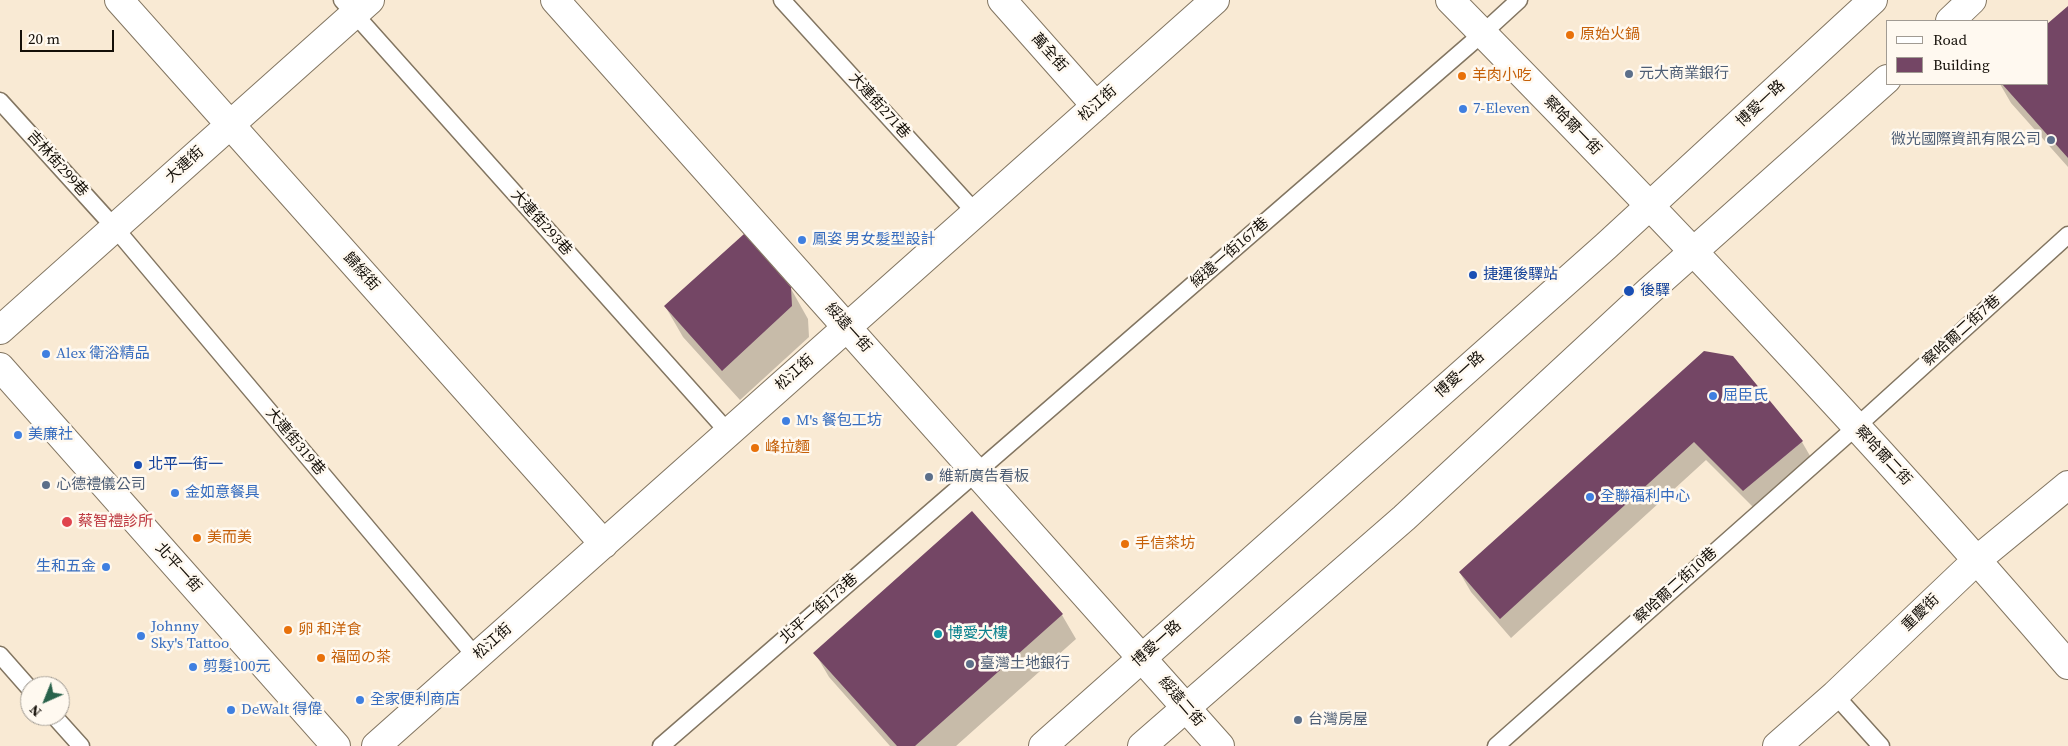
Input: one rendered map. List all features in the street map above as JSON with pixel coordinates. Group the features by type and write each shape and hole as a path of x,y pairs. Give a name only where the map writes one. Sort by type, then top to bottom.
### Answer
{"street":[{"name":"歸綏街","path":"119,0 604,544"},
{"name":"綏遠一街","path":"555,0 1142,657"},
{"name":"萬全街","path":"1002,0 1096,106"},
{"name":"松江街","path":"376,746 1215,0"},
{"name":"察哈爾一街","path":"1450,0 1694,252"},
{"name":"博愛一路","path":"1043,746 1650,206 1873,0"},
{"path":"1951,20 1972,0"},
{"name":"大連街","path":"0,330 230,125 356,5"},
{"path":"1142,746 1404,518 1694,252 1886,80"},
{"name":"察哈爾二街","path":"1694,252 1978,559 2068,664"},
{"name":"北平一街","path":"0,367 336,746"},
{"name":"重慶街","path":"1777,746 1835,695 1978,559 2068,485"},
{"name":"綏遠二街","path":"1142,657 1220,746"}],"lane":[{"name":"大連街271巷","path":"782,0 976,212"},
{"name":"綏遠一街167巷","path":"977,472 1483,34 1519,0"},
{"name":"大連街293巷","path":"356,5 728,432"},
{"name":"吉林街299巷","path":"0,101 115,228"},
{"name":"大連街319巷","path":"115,228 476,657"},
{"name":"察哈爾二街7巷","path":"1856,427 2068,234"},
{"name":"察哈爾二街10巷","path":"1496,746 1856,427"},
{"name":"北平一街173巷","path":"661,746 977,472"},
{"path":"0,655 20,678"},
{"path":"1835,695 1881,746"},
{"path":"63,726 81,746"}],"building":[{"path":"2068,6 2068,158 2003,85 2048,85 2048,23"},
{"path":"744,234 791,287 792,306 722,371 664,306"},
{"path":"1704,351 1733,356 1803,441 1743,491 1694,442 1500,619 1459,572"},
{"name":"博愛大樓","path":"972,511 1063,614 915,746 897,746 813,653"}],"place":[{"name":"原始火鍋","path":"1570,35"},
{"name":"元大商業銀行","path":"1629,74"},
{"name":"羊肉小吃","path":"1462,76"},
{"name":"7-Eleven","path":"1463,109"},
{"name":"微光國際資訊有限公司","path":"2051,140"},
{"name":"鳳姿 男女髮型設計","path":"802,240"},
{"name":"捷運後驛站","path":"1473,275"},
{"name":"後驛","path":"1629,291"},
{"name":"Alex 衛浴精品","path":"46,354"},
{"name":"屈臣氏","path":"1713,396"},
{"name":"M's 餐包工坊","path":"786,421"},
{"name":"美廉社","path":"18,435"},
{"name":"峰拉麵","path":"755,448"},
{"name":"北平一街一","path":"138,465"},
{"name":"維新廣告看板","path":"929,477"},
{"name":"心德禮儀公司","path":"46,485"},
{"name":"金如意餐具","path":"175,493"},
{"name":"全聯福利中心","path":"1590,497"},
{"name":"蔡智禮診所","path":"67,522"},
{"name":"美而美","path":"197,538"},
{"name":"手信茶坊","path":"1125,544"},
{"name":"生和五金","path":"106,567"},
{"name":"卵 和洋食","path":"288,630"},
{"name":"博愛大樓","path":"938,634"},
{"name":"Johnny Sky's Tattoo","path":"141,636"},
{"name":"福岡の茶","path":"321,658"},
{"name":"臺灣土地銀行","path":"970,664"},
{"name":"剪髮100元","path":"193,667"},
{"name":"全家便利商店","path":"360,700"},
{"name":"DeWalt 得偉","path":"231,710"},
{"name":"台灣房屋","path":"1298,720"}]}
